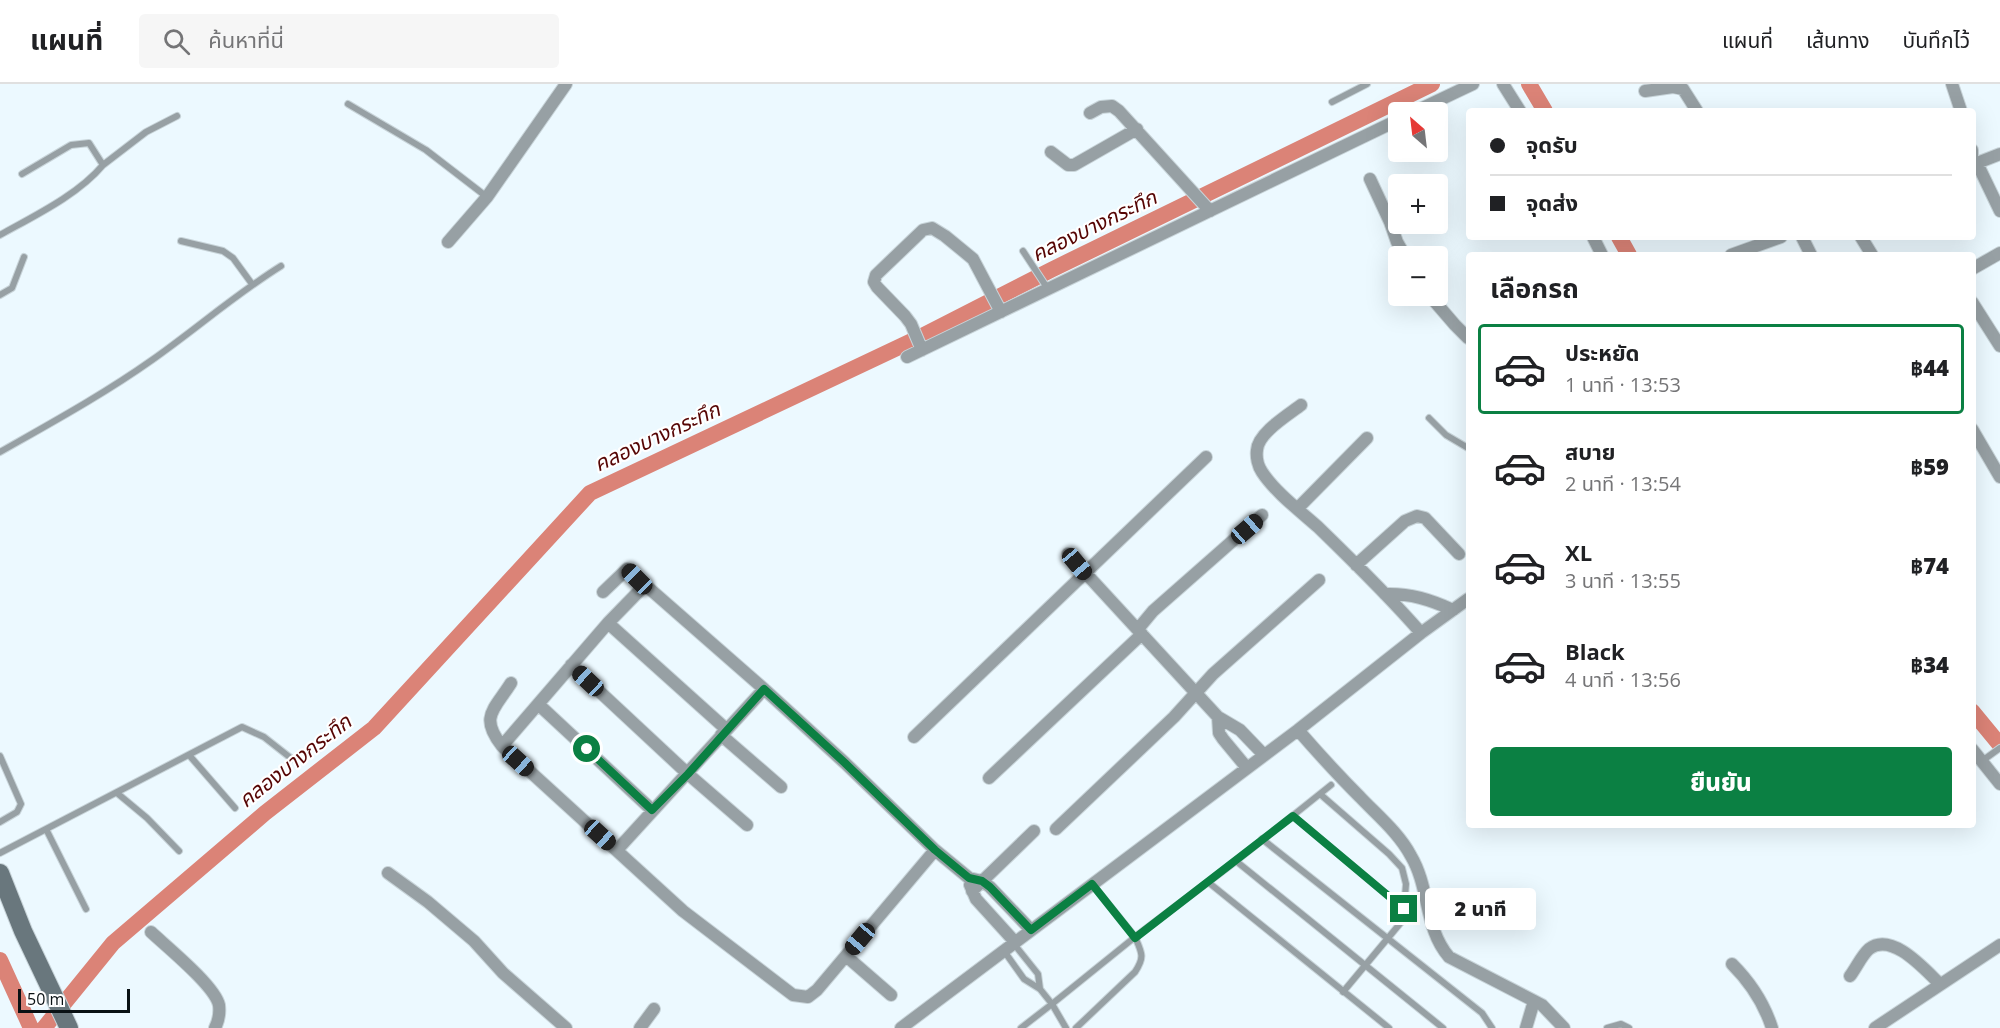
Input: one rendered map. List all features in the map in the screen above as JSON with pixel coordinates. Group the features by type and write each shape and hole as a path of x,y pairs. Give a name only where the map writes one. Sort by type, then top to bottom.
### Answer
{"main road":[{"path":"0,873 23,931 65,1021"}],"street":[{"path":"448,242 487,197 566,84"},
{"path":"1435,102 1473,84"},
{"path":"1503,84 1518,108"},
{"path":"1952,84 1960,108"},
{"path":"1645,91 1673,87 1683,89 1695,108"},
{"path":"1090,113 1101,107 1112,106 1137,129 1206,206"},
{"path":"907,357 921,347 1206,206 1388,124"},
{"path":"1051,153 1068,165 1074,165 1137,129"},
{"path":"1976,162 2000,154"},
{"path":"1976,167 2000,211"},
{"path":"1370,179 1399,246"},
{"path":"921,347 911,324 874,282 876,275 923,230 932,228 973,260 999,310"},
{"path":"1737,252 1763,240"},
{"path":"1976,267 2000,253"},
{"path":"1439,306 1466,336"},
{"path":"1976,308 2000,346"},
{"path":"1301,405 1265,433 1256,447 1261,471 1421,633"},
{"path":"1976,436 2000,477"},
{"path":"1298,508 1367,438"},
{"path":"914,737 1206,457"},
{"path":"990,778 1140,631 1153,611 1262,515"},
{"path":"1356,565 1405,521 1417,516 1425,519 1459,554"},
{"path":"1068,554 1218,717 1240,730 1264,756"},
{"path":"603,592 627,569 764,689 935,850 969,878 982,881 990,887 1031,930"},
{"path":"1056,829 1174,717 1213,674 1319,580"},
{"path":"502,746 608,623 645,585"},
{"path":"1385,594 1402,593 1434,601 1454,610"},
{"path":"901,1028 1264,756 1466,601"},
{"path":"608,623 781,787"},
{"path":"571,665 688,774 747,825"},
{"path":"511,683 489,717 492,734 502,746 683,910 793,995 808,997 818,990 935,850"},
{"path":"617,850 764,689"},
{"path":"538,704 652,810"},
{"path":"1218,717 1219,732 1247,768"},
{"path":"1298,730 1394,832 1411,854 1422,878 1431,924 1439,945 1449,957 1542,1005 1564,1028"},
{"path":"1976,754 2000,784"},
{"path":"972,891 1034,831"},
{"path":"388,873 428,902 474,941 503,973 566,1028"},
{"path":"969,878 972,891 1011,946"},
{"path":"152,932 212,991 219,1005 219,1018 215,1028"},
{"path":"1850,976 1870,948 1880,944 1894,946 1907,953 1940,984"},
{"path":"1875,1028 2000,945"},
{"path":"846,956 891,995"},
{"path":"1732,964 1746,978 1758,996 1767,1011 1772,1028"},
{"path":"1526,1028 1534,1001"},
{"path":"640,1028 654,1009"}],"lane":[{"path":"1332,102 1367,84"},
{"path":"348,104 426,150 487,197"},
{"path":"0,236 92,178 103,165 147,132 177,116"},
{"path":"22,174 71,145 89,143 103,165"},
{"path":"181,241 223,251 233,258 252,284"},
{"path":"1023,251 1047,286"},
{"path":"0,295 12,288 24,257"},
{"path":"0,452 152,360 252,284 281,266"},
{"path":"1429,418 1446,435 1466,447"},
{"path":"0,853 242,727 264,737 292,759"},
{"path":"1982,761 1999,748"},
{"path":"189,755 235,808"},
{"path":"0,756 21,804 16,812 0,822"},
{"path":"1021,1028 1331,785"},
{"path":"117,793 147,818 179,851"},
{"path":"1320,794 1389,854 1402,868 1406,884 1402,920 1343,992"},
{"path":"1293,816 1404,909"},
{"path":"46,829 86,909"},
{"path":"1262,839 1482,1013 1492,1028"},
{"path":"1236,861 1443,1028"},
{"path":"1208,882 1389,1028"},
{"path":"1076,1028 1135,972 1142,962 1142,952 1135,938 1092,884"},
{"path":"1011,946 1038,974 1040,989"},
{"path":"1011,946 1024,979 1040,989 1066,1028"},
{"path":"1606,1028 1621,1024 1629,1028"}],"waterway":[{"name":"คลองบางกระทึก","path":"44,1028 113,943 265,813 374,728 590,493 916,339 1051,270 1432,84"},
{"path":"1529,84 1543,108"},
{"path":"1621,240 1627,252"},
{"path":"1976,716 2000,745"},
{"path":"0,960 31,1028"}],"route":[{"path":"587,749 652,810 688,774 764,689 935,850 969,878 982,881 990,887 1031,930 1092,884 1135,938 1293,816 1404,909"}]}
